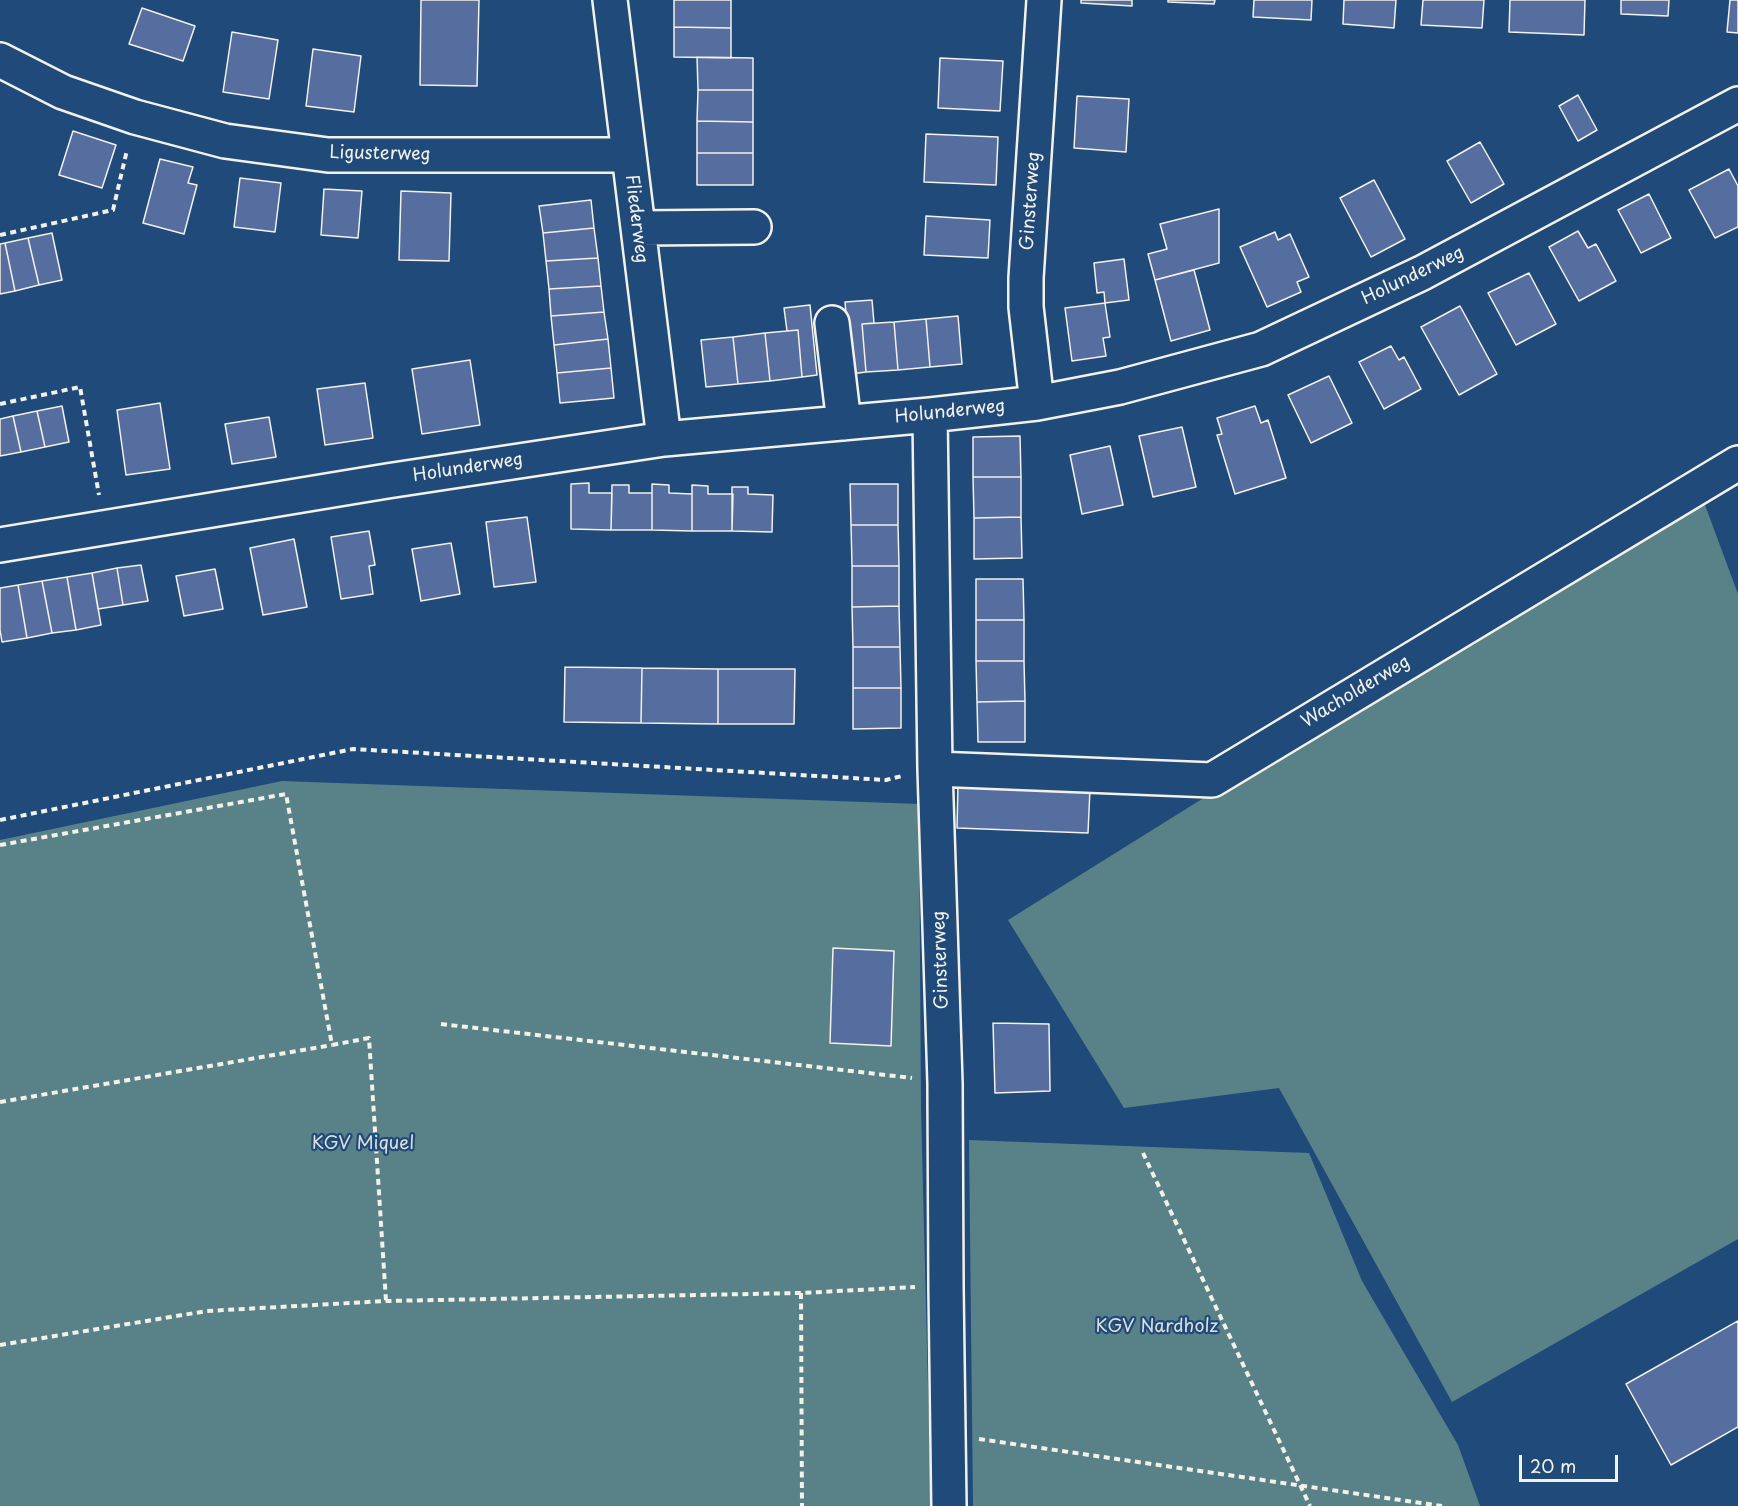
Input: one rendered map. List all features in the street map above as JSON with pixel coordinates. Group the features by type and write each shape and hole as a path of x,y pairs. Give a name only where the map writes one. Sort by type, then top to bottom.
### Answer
{"street":[{"name":"Fliederweg","path":"610,0 664,439"},
{"name":"Ginsterweg","path":"1037,403 1026,307 1026,278 1044,0"},
{"name":"Ligusterweg","path":"0,60 63,92 135,117 225,141 328,155 628,155"},
{"name":"Holunderweg","path":"0,545 387,481 664,439 1037,403 1120,387 1261,349 1422,273 1738,104"},
{"path":"638,228 753,227"},
{"path":"832,323 844,423"},
{"name":"Ginsterweg","path":"930,415 935,769 945,1083 950,1506"},
{"name":"Wacholderweg","path":"935,769 1212,780 1738,463"}],"path":[{"path":"0,235 113,210 135,117"},
{"path":"0,404 80,387 105,528"},
{"path":"0,820 353,749 886,780 935,769"},
{"path":"0,845 286,794 332,1045"},
{"path":"441,1024 945,1083"},
{"path":"0,1102 369,1038 386,1301"},
{"path":"1143,1153 1310,1506"},
{"path":"0,1345 207,1311 386,1301 801,1293 946,1287"},
{"path":"801,1293 802,1506"},
{"path":"949,1439 979,1439 1442,1506"}],"green space":[{"path":"1705,505 1738,594 1738,1239 1452,1402 1279,1088 1124,1108 1008,920 1210,794"},
{"name":"KGV Miquel","path":"282,781 919,804 921,1108 931,1506 0,1506 0,840"},
{"name":"KGV Nardholz","path":"969,1140 1309,1153 1362,1281 1458,1445 1480,1506 973,1506"}],"building":[{"path":"421,0 479,0 477,86 420,85"},
{"path":"674,0 731,0 731,28 674,27"},
{"path":"1081,0 1132,0 1132,6 1081,3"},
{"path":"1168,0 1215,0 1214,4 1168,2"},
{"path":"1254,0 1312,0 1311,20 1253,17"},
{"path":"1344,0 1396,0 1394,28 1343,24"},
{"path":"1423,0 1484,0 1482,28 1421,25"},
{"path":"1510,0 1585,0 1584,35 1509,32"},
{"path":"1621,0 1669,0 1668,16 1621,14"},
{"path":"1730,0 1738,0 1738,33 1727,32"},
{"path":"142,8 195,26 183,61 129,44"},
{"path":"674,27 731,28 731,58 674,57"},
{"path":"232,32 278,40 269,99 223,92"},
{"path":"313,49 361,56 354,112 306,106"},
{"path":"697,57 753,58 753,90 698,90"},
{"path":"940,58 1003,61 1000,111 938,108"},
{"path":"698,90 753,90 753,122 697,121"},
{"path":"1578,95 1597,130 1578,141 1559,106"},
{"path":"1077,96 1129,99 1126,152 1074,148"},
{"path":"697,121 753,122 753,153 697,153"},
{"path":"73,131 116,145 102,188 59,175"},
{"path":"926,134 998,137 996,185 924,182"},
{"path":"1480,142 1504,184 1471,203 1447,161"},
{"path":"697,153 753,153 753,185 697,185"},
{"path":"160,159 193,167 188,183 197,185 184,234 143,223"},
{"path":"1729,169 1738,186 1738,227 1715,238 1689,190"},
{"path":"240,178 281,183 275,232 234,227"},
{"path":"1374,180 1405,239 1371,257 1340,198"},
{"path":"324,189 362,191 358,238 321,235"},
{"path":"401,191 451,193 449,261 399,260"},
{"path":"1649,194 1671,238 1641,253 1618,210"},
{"path":"591,200 594,228 543,233 539,206"},
{"path":"1219,209 1219,263 1155,280 1148,254 1167,249 1160,224"},
{"path":"926,216 990,220 988,258 924,255"},
{"path":"594,228 598,258 546,261 543,233"},
{"path":"1578,231 1588,248 1596,244 1616,281 1579,301 1549,247"},
{"path":"1275,232 1278,240 1290,234 1309,277 1297,282 1301,292 1267,307 1240,247"},
{"path":"52,233 62,280 39,285 28,238"},
{"path":"28,238 39,285 15,291 5,243"},
{"path":"5,243 15,291 0,294 0,244"},
{"path":"598,258 601,286 549,289 546,261"},
{"path":"1124,259 1129,300 1105,303 1104,292 1097,293 1094,263"},
{"path":"1194,270 1210,330 1171,341 1155,280"},
{"path":"1529,273 1556,324 1516,345 1488,293"},
{"path":"601,286 604,312 551,316 549,289"},
{"path":"872,300 874,323 862,324 866,372 851,374 845,302"},
{"path":"1105,303 1110,337 1103,338 1106,356 1072,361 1065,308"},
{"path":"810,305 817,375 802,377 798,330 787,331 784,308"},
{"path":"1460,306 1497,374 1459,395 1421,327"},
{"path":"604,312 608,339 554,345 551,316"},
{"path":"958,316 962,364 930,367 926,319"},
{"path":"926,319 930,367 898,370 894,322"},
{"path":"894,322 898,370 866,372 862,324"},
{"path":"798,330 802,377 770,381 765,333"},
{"path":"765,333 770,381 738,384 733,337"},
{"path":"733,337 738,384 706,387 701,340"},
{"path":"608,339 611,368 557,373 554,345"},
{"path":"1391,346 1399,360 1404,357 1421,389 1384,409 1359,362"},
{"path":"470,360 480,425 422,434 412,369"},
{"path":"611,368 614,398 560,403 557,373"},
{"path":"1329,376 1352,423 1311,443 1288,395"},
{"path":"365,383 373,438 325,445 317,389"},
{"path":"160,403 170,469 126,475 117,410"},
{"path":"62,406 69,442 45,447 37,411"},
{"path":"1255,406 1261,423 1268,420 1286,478 1235,494 1217,435 1222,434 1217,418"},
{"path":"37,411 45,447 21,452 13,416"},
{"path":"13,416 21,452 0,456 0,419"},
{"path":"269,417 276,457 232,464 225,424"},
{"path":"1182,427 1196,487 1153,497 1139,436"},
{"path":"1020,436 1021,477 973,477 973,437"},
{"path":"1110,446 1123,505 1082,514 1070,455"},
{"path":"973,477 1021,477 1021,517 974,518"},
{"path":"589,483 589,493 612,493 611,530 571,529 571,484"},
{"path":"652,484 669,485 669,493 692,494 692,531 652,530"},
{"path":"850,484 898,484 898,525 851,525"},
{"path":"612,485 629,485 629,493 652,493 652,530 611,530"},
{"path":"692,485 708,486 708,494 733,494 732,531 692,531"},
{"path":"732,487 748,487 748,494 773,495 772,532 732,531"},
{"path":"527,517 536,582 494,587 486,522"},
{"path":"1021,517 1022,558 974,559 974,518"},
{"path":"851,525 898,525 899,566 852,566"},
{"path":"369,531 375,565 369,566 373,594 341,599 331,537"},
{"path":"294,539 307,607 263,615 250,548"},
{"path":"451,543 460,594 421,601 412,549"},
{"path":"141,565 148,601 123,605 117,568"},
{"path":"852,566 899,566 899,606 852,607"},
{"path":"117,568 123,605 98,609 92,573"},
{"path":"215,569 223,609 184,616 176,576"},
{"path":"92,573 101,625 76,630 67,577"},
{"path":"67,577 76,630 52,633 42,581"},
{"path":"976,579 1023,579 1024,620 976,620"},
{"path":"42,581 52,633 27,638 18,585"},
{"path":"18,585 27,638 2,642 0,588"},
{"path":"899,606 900,647 853,647 852,607"},
{"path":"976,620 1024,620 1024,661 976,661"},
{"path":"853,647 900,647 901,688 853,688"},
{"path":"976,661 1024,661 1025,701 977,702"},
{"path":"565,667 642,668 641,723 564,722"},
{"path":"642,668 718,669 718,724 641,723"},
{"path":"718,669 795,669 794,724 718,724"},
{"path":"853,688 901,688 901,728 853,729"},
{"path":"1025,701 1025,742 978,742 977,702"},
{"path":"958,784 1090,789 1088,833 957,828"},
{"path":"833,948 894,951 891,1046 830,1043"},
{"path":"993,1023 1049,1024 1050,1091 995,1093"},
{"path":"1738,1321 1738,1427 1671,1465 1626,1384"}]}
